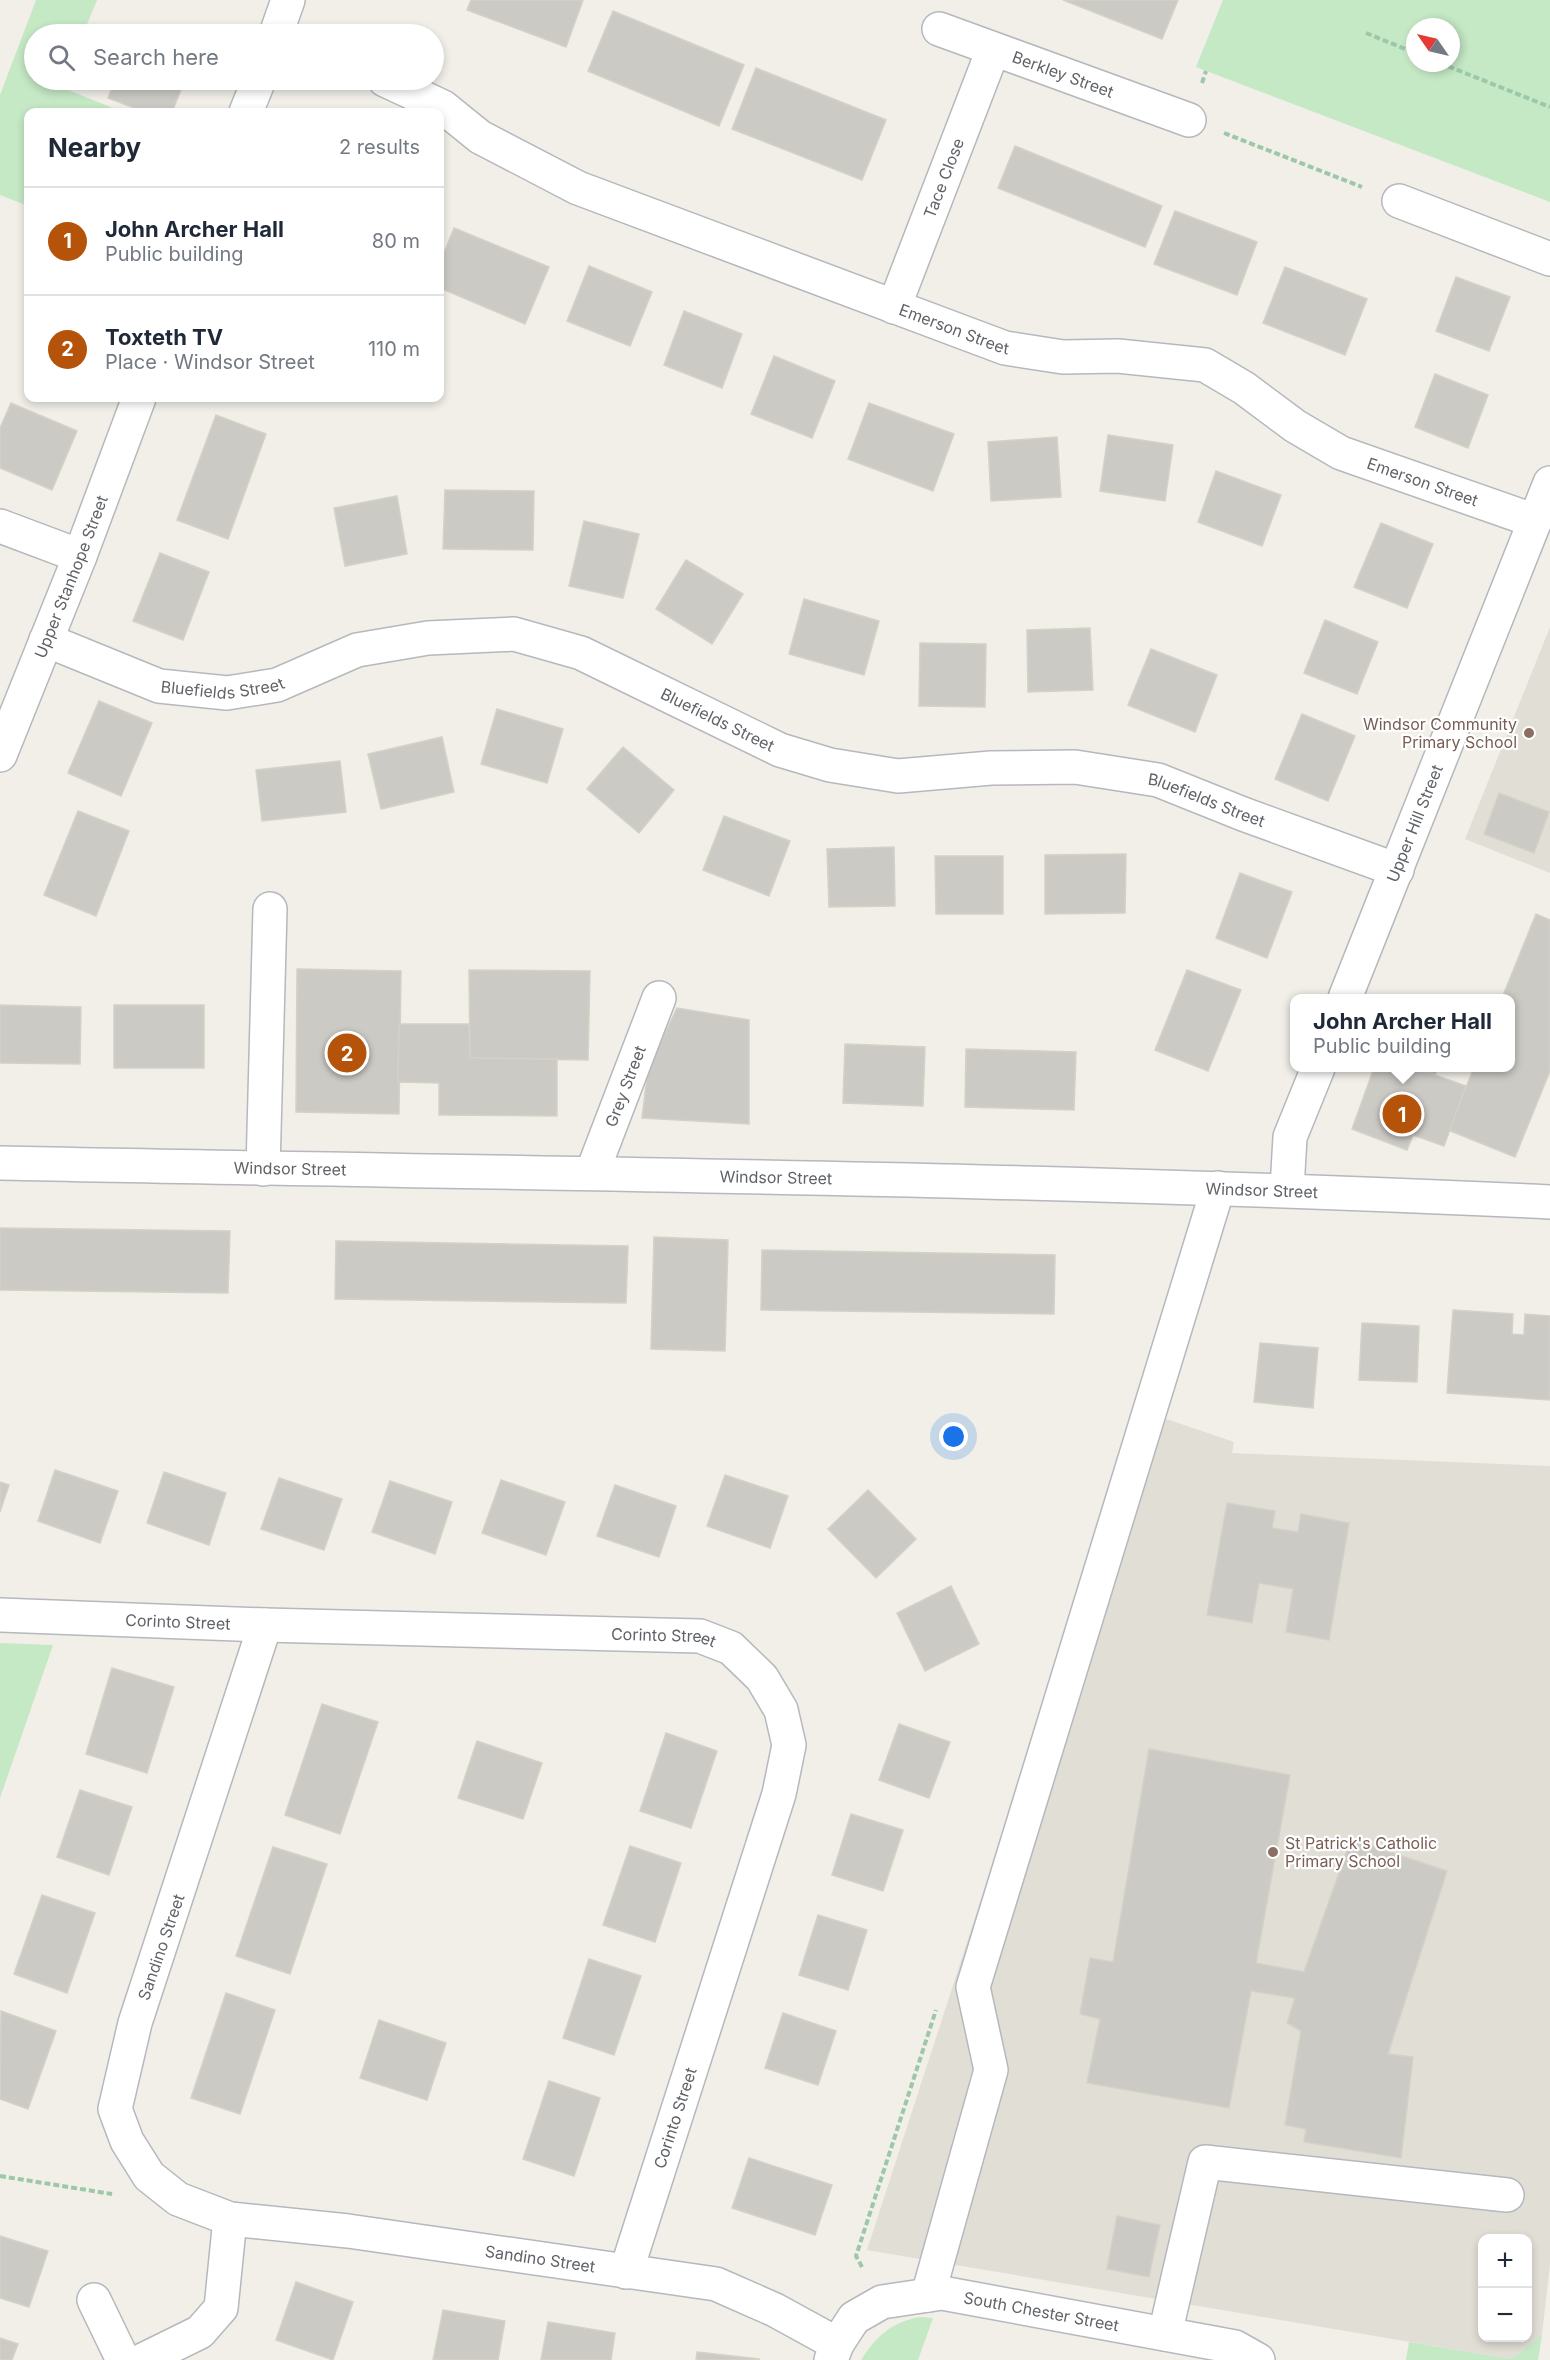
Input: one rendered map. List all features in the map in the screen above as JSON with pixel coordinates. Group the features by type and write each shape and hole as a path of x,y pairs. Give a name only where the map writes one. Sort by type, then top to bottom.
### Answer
{"street":[{"path":"280,24 288,0"},
{"name":"Berkley Street","path":"939,29 1189,120"},
{"name":"Tace Close","path":"894,307 993,50"},
{"path":"248,108 255,90"},
{"name":"Emerson Street","path":"406,90 443,107 480,136 578,188 1005,348 1063,357 1118,356 1205,365 1244,388 1295,426 1341,453 1535,521"},
{"path":"1399,201 1550,259"},
{"name":"Upper Stanhope Street","path":"0,755 80,556 138,402"},
{"name":"Upper Hill Street","path":"1348,994 1550,483"},
{"path":"0,526 80,556"},
{"name":"Bluefields Street","path":"46,640 159,686 227,693 277,685 357,650 428,638 514,634 580,653 780,750 830,765 898,776 991,768 1075,767 1158,780 1397,870"},
{"path":"263,1168 270,909"},
{"name":"Grey Street","path":"592,1173 659,998"},
{"path":"1287,1189 1290,1137 1316,1072"},
{"name":"Windsor Street","path":"0,1163 592,1173 1287,1189 1550,1202"},
{"path":"928,2295 991,2070 973,1987 1218,1188"},
{"name":"Corinto Street","path":"0,1615 265,1625 700,1636 731,1648 762,1678 782,1710 789,1745 779,1794 626,2271"},
{"name":"Sandino Street","path":"265,1625 135,2023 115,2109 127,2141 149,2176 178,2199 230,2219 348,2231 716,2284 775,2310 834,2352"},
{"path":"1165,2334 1205,2162 1507,2195"},
{"path":"143,2360 200,2332 221,2308 230,2219"},
{"name":"South Chester Street","path":"834,2352 854,2318 882,2302 942,2293 1235,2347 1258,2360"},
{"path":"94,2300 123,2360"}],"path":[{"path":"1366,33 1406,49"},
{"path":"1206,71 1189,120 1399,201"},
{"path":"1460,71 1550,108"},
{"path":"0,2176 118,2195 149,2176"}],"shaded area":[{"name":"Windsor Community Primary School","path":"1550,627 1550,873 1465,839"},
{"name":"St Patrick's Catholic Primary School","path":"1140,1410 1234,1442 1232,1453 1550,1466 1550,2264 1542,2335 1511,2359 867,2250"}],"green space":[{"path":"36,0 97,0 87,24 27,24"},
{"path":"1223,0 1550,0 1550,202 1196,67"},
{"path":"24,32 24,90 68,90 113,108 24,108 24,204 0,195 0,95"},
{"path":"0,1643 53,1645 0,1798"},
{"path":"920,2317 933,2318 918,2360 861,2360 886,2331 901,2322"},
{"path":"1542,2335 1538,2360 1406,2360 1409,2342 1511,2359"}],"building":[{"path":"471,0 583,0 566,47 467,10"},
{"path":"1063,0 1178,0 1162,39"},
{"path":"613,11 744,65 719,126 588,71"},
{"path":"756,68 886,120 862,180 732,129"},
{"path":"111,90 181,90 174,108 134,108 108,98"},
{"path":"1015,146 1162,206 1145,247 998,188"},
{"path":"1175,211 1257,242 1237,295 1154,264"},
{"path":"454,228 549,267 525,324 444,290 444,253"},
{"path":"589,266 652,292 630,346 567,321"},
{"path":"1285,267 1367,299 1345,355 1263,323"},
{"path":"1456,277 1510,297 1489,351 1436,331"},
{"path":"684,311 742,334 722,388 664,365"},
{"path":"774,356 835,381 812,438 751,414"},
{"path":"1435,374 1488,395 1468,448 1415,427"},
{"path":"11,403 77,431 52,490 0,468 0,428"},
{"path":"869,403 954,434 933,491 848,459"},
{"path":"216,415 266,434 228,539 177,520"},
{"path":"1108,435 1173,445 1165,501 1100,491"},
{"path":"1057,437 1061,497 991,501 988,442"},
{"path":"1216,471 1281,495 1262,546 1198,522"},
{"path":"445,490 534,491 533,550 443,549"},
{"path":"397,496 407,554 345,566 334,508"},
{"path":"584,521 639,534 623,598 569,586"},
{"path":"1381,523 1433,544 1407,608 1354,587"},
{"path":"160,553 209,572 183,640 133,621"},
{"path":"686,560 743,594 712,644 656,609"},
{"path":"804,599 879,621 864,675 789,654"},
{"path":"1325,620 1378,642 1357,694 1304,673"},
{"path":"1090,628 1093,690 1028,692 1027,630"},
{"path":"920,643 986,644 985,707 919,706"},
{"path":"1151,649 1217,675 1195,732 1128,705"},
{"path":"99,701 152,723 121,796 68,773"},
{"path":"497,709 563,729 547,783 481,764"},
{"path":"1302,714 1355,736 1328,801 1275,779"},
{"path":"442,737 454,792 381,809 368,754"},
{"path":"623,747 674,790 639,833 587,789"},
{"path":"340,761 346,812 262,821 256,770"},
{"path":"1499,793 1549,812 1534,853 1484,834"},
{"path":"78,811 129,831 96,916 44,895"},
{"path":"724,816 790,841 769,896 703,870"},
{"path":"894,847 895,906 829,907 827,849"},
{"path":"1126,854 1125,913 1045,914 1045,855"},
{"path":"935,856 1003,856 1003,914 936,914"},
{"path":"1240,873 1292,892 1267,958 1216,938"},
{"path":"1536,914 1550,920 1550,1071 1515,1157 1448,1130 1472,1072 1515,1072 1515,994 1504,994"},
{"path":"297,969 401,971 399,1114 296,1112"},
{"path":"469,970 590,971 588,1060 470,1058"},
{"path":"1187,970 1241,990 1208,1071 1155,1050"},
{"path":"0,1005 81,1007 80,1064 0,1063"},
{"path":"114,1005 204,1005 204,1068 114,1068"},
{"path":"677,1008 749,1020 749,1124 642,1118 648,1069"},
{"path":"399,1024 469,1024 470,1058 557,1059 557,1116 439,1115 439,1083 398,1082"},
{"path":"845,1044 925,1047 923,1106 843,1103"},
{"path":"966,1049 1076,1052 1074,1110 965,1107"},
{"path":"1373,1072 1426,1072 1466,1086 1444,1146 1413,1135 1407,1150 1352,1129"},
{"path":"0,1228 230,1231 228,1293 0,1290"},
{"path":"654,1237 728,1240 725,1351 651,1349"},
{"path":"336,1241 628,1246 626,1303 335,1299"},
{"path":"762,1250 1055,1255 1054,1314 761,1310"},
{"path":"1453,1310 1513,1314 1512,1334 1524,1335 1525,1314 1550,1316 1550,1400 1447,1393"},
{"path":"1362,1323 1419,1326 1417,1382 1359,1380"},
{"path":"1260,1343 1318,1348 1313,1408 1254,1402"},
{"path":"55,1470 118,1491 100,1543 38,1521"},
{"path":"164,1472 226,1493 209,1545 147,1523"},
{"path":"725,1475 788,1496 770,1548 707,1526"},
{"path":"279,1478 342,1499 324,1550 261,1529"},
{"path":"501,1480 565,1502 546,1555 482,1533"},
{"path":"390,1481 452,1502 435,1554 372,1532"},
{"path":"0,1482 9,1485 0,1512"},
{"path":"615,1485 676,1506 659,1557 597,1536"},
{"path":"868,1490 916,1539 876,1578 828,1529"},
{"path":"1227,1503 1275,1511 1272,1528 1298,1532 1301,1514 1349,1523 1329,1640 1286,1632 1293,1589 1259,1583 1252,1623 1207,1615"},
{"path":"951,1586 979,1644 925,1671 897,1613"},
{"path":"112,1668 174,1687 147,1773 86,1754"},
{"path":"322,1704 378,1722 340,1834 285,1815"},
{"path":"899,1724 950,1742 929,1798 879,1780"},
{"path":"666,1733 717,1751 691,1828 640,1811"},
{"path":"477,1741 542,1763 523,1819 458,1798"},
{"path":"1149,1749 1290,1775 1256,1963 1304,1972 1351,1839 1447,1871 1388,2054 1413,2057 1401,2158 1304,2142 1306,2129 1285,2125 1301,2031 1287,2023 1295,1998 1251,1991 1229,2108 1087,2083 1100,2019 1080,2014 1090,1958 1113,1962"},
{"path":"80,1790 132,1807 109,1875 57,1857"},
{"path":"851,1814 903,1830 883,1891 832,1875"},
{"path":"630,1846 681,1863 655,1942 603,1925"},
{"path":"273,1847 327,1864 290,1974 236,1956"},
{"path":"42,1895 95,1913 67,1993 14,1974"},
{"path":"818,1915 867,1930 848,1990 799,1975"},
{"path":"589,1959 641,1976 614,2055 563,2038"},
{"path":"226,1993 275,2010 240,2114 191,2098"},
{"path":"1,2011 56,2031 28,2109 0,2099"},
{"path":"783,2013 836,2031 818,2085 765,2068"},
{"path":"379,2020 446,2043 427,2100 360,2078"},
{"path":"549,2081 600,2098 574,2176 523,2159"},
{"path":"749,2158 832,2185 815,2235 732,2208"},
{"path":"1117,2216 1160,2225 1149,2277 1107,2269"},
{"path":"0,2236 48,2251 29,2307 0,2298"},
{"path":"296,2282 353,2302 333,2360 276,2340"},
{"path":"443,2310 505,2321 498,2360 433,2360"},
{"path":"548,2322 615,2333 611,2360 541,2360"},
{"path":"0,2338 18,2344 12,2360 0,2360"},
{"path":"697,2352 759,2359 759,2360 696,2360"}],"place":[{"name":"Windsor Community Primary School","path":"1529,733"},
{"name":"Toxteth TV","path":"347,1053"},
{"name":"John Archer Hall","path":"1402,1114"},
{"name":"St Patrick's Catholic Primary School","path":"1273,1852"}]}
